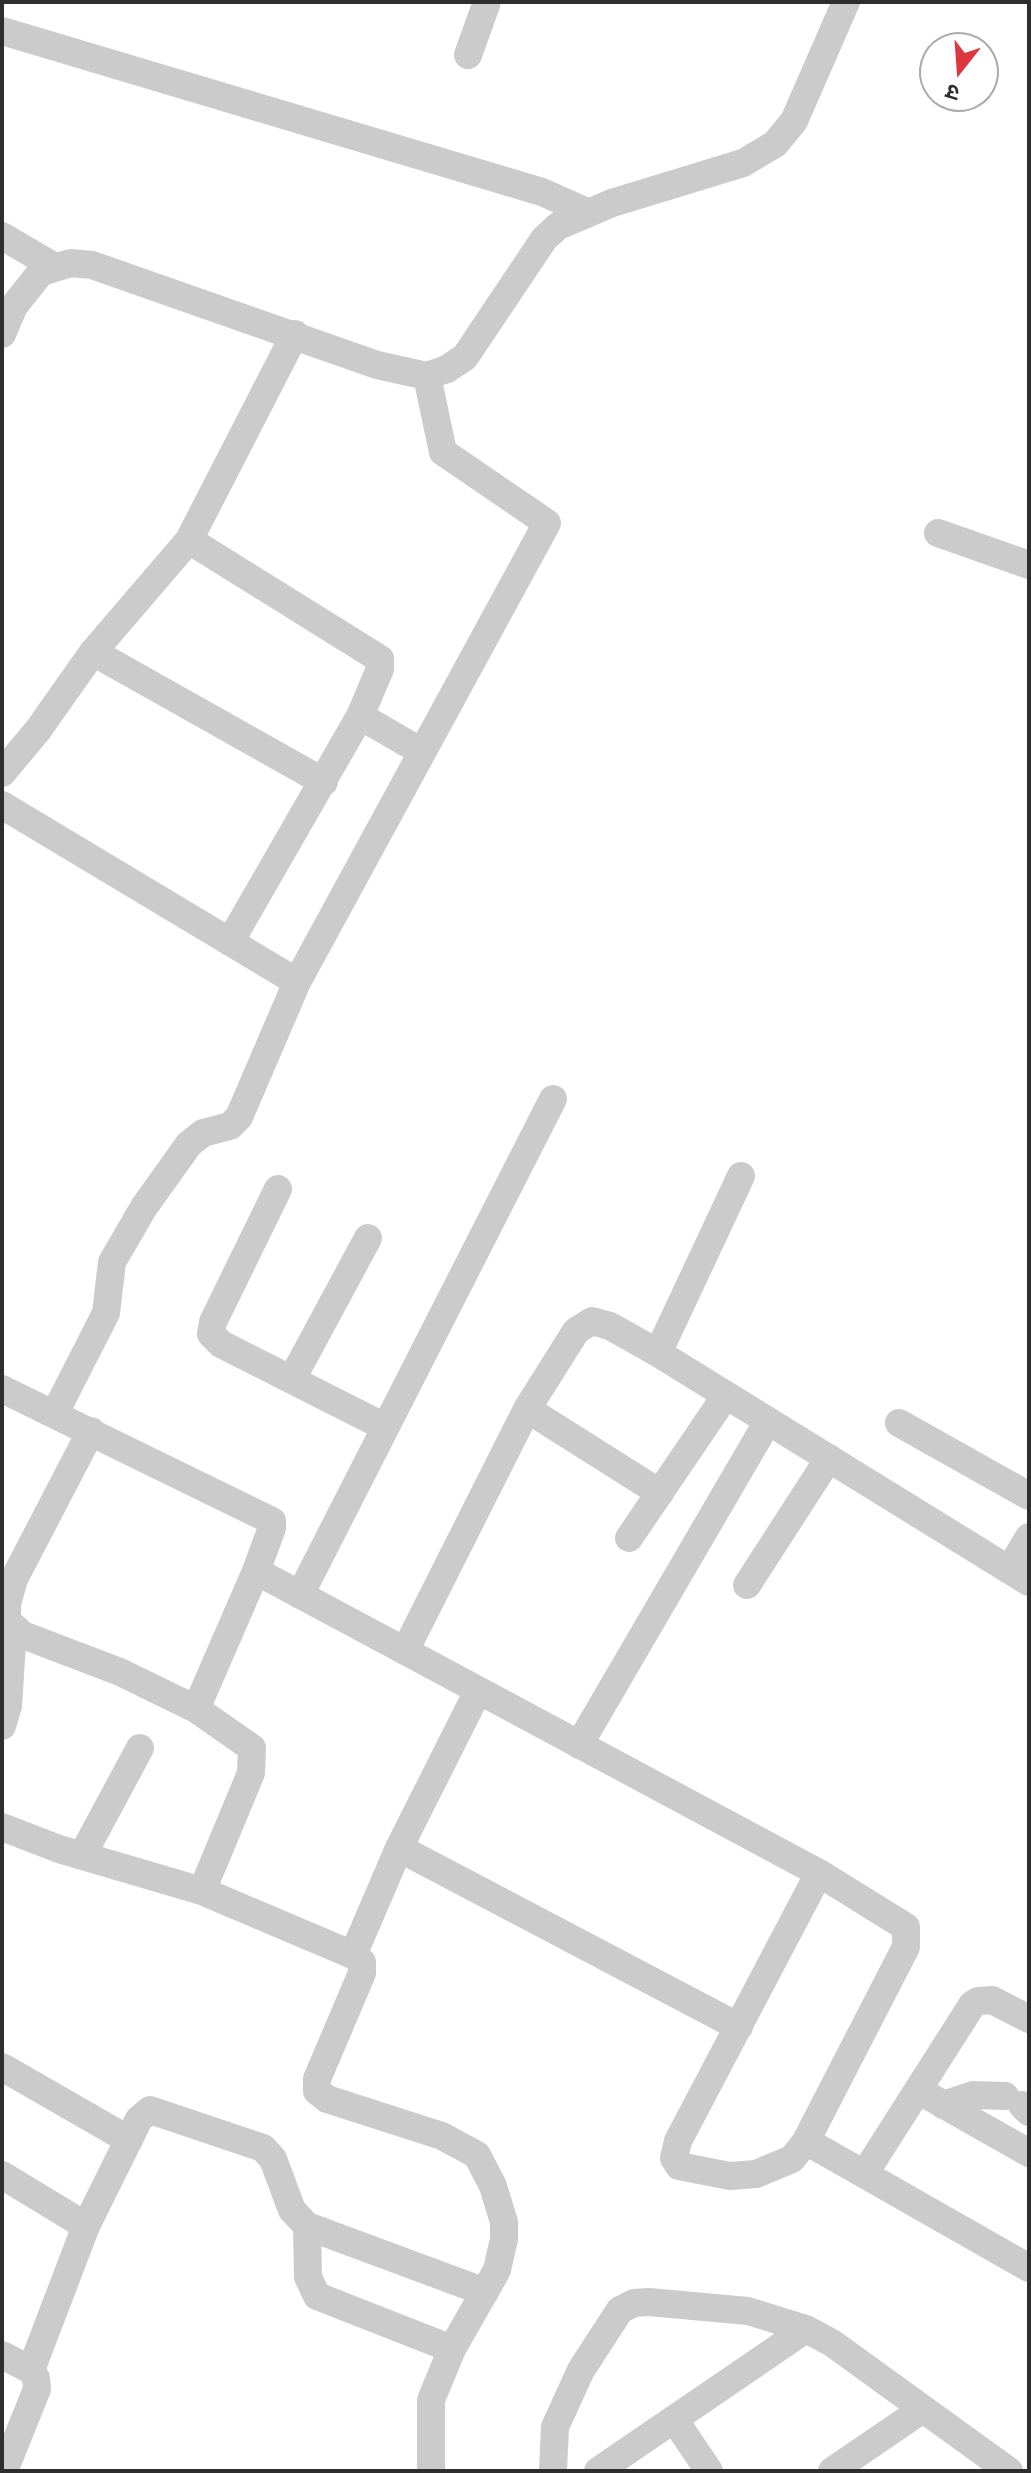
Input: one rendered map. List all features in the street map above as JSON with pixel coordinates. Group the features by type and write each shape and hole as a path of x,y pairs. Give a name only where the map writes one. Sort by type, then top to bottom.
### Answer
{"street":[{"path":"468,55 487,2"},
{"path":"2,334 29,285 41,272 71,263 92,265 377,365 427,376 447,369 465,357 544,239 558,226 599,207 743,163 775,144 794,121 846,2"},
{"path":"2,31 599,207"},
{"path":"2,236 55,267"},
{"path":"2,773 38,730 93,652 189,540 295,334"},
{"path":"55,1413 106,1313 112,1262 144,1207 189,1144 203,1133 230,1126 239,1117 297,982 547,523 443,452 427,376"},
{"path":"938,533 1029,565"},
{"path":"189,540 377,655 380,669 360,716 324,782 230,942"},
{"path":"93,652 324,782"},
{"path":"360,716 422,752"},
{"path":"2,805 297,982"},
{"path":"300,1595 553,1099"},
{"path":"658,1353 741,1176"},
{"path":"278,1189 211,1329 221,1344 385,1427"},
{"path":"292,1379 368,1238"},
{"path":"405,1651 527,1409 576,1331 592,1321 610,1326 658,1353 1019,1576 1029,1537"},
{"path":"2,1389 272,1521 256,1571 196,1709"},
{"path":"629,1538 726,1395"},
{"path":"527,1409 660,1493"},
{"path":"579,1745 768,1421"},
{"path":"899,1423 1029,1496"},
{"path":"2,1726 8,1706 13,1628 6,1613 14,1579 91,1431"},
{"path":"747,1585 829,1458"},
{"path":"256,1571 819,1873 906,1927 909,1939 806,2141 792,2159 756,2174 703,2173 686,2169 675,2162 678,2141 819,1873"},
{"path":"13,1628 130,1677 196,1709 245,1741 254,1756 251,1773 202,1891"},
{"path":"353,1955 399,1848 478,1691"},
{"path":"83,1854 140,1748"},
{"path":"2,1827 202,1891 353,1955 362,1962 362,1973 317,2079 317,2091 327,2099 442,2136 477,2155 493,2186 504,2222 502,2255 452,2349 431,2400 431,2471"},
{"path":"399,1848 739,2027"},
{"path":"865,2173 978,2001 992,2000 1029,2019"},
{"path":"2,2067 129,2140"},
{"path":"918,2090 1029,2153"},
{"path":"943,2105 973,2095 1019,2104"},
{"path":"31,2370 86,2226 139,2119 150,2110 263,2148 273,2159 292,2210 307,2226 485,2292"},
{"path":"806,2141 1029,2268"},
{"path":"2,2175 86,2226"},
{"path":"307,2226 308,2277 317,2296 452,2349"},
{"path":"553,2471 553,2442 562,2409 610,2323 626,2306 649,2302 748,2311 806,2329 1009,2471"},
{"path":"598,2471 806,2329"},
{"path":"2,2355 31,2370 36,2378 34,2400 4,2471"},
{"path":"832,2471 923,2409"},
{"path":"674,2419 709,2471"}]}
